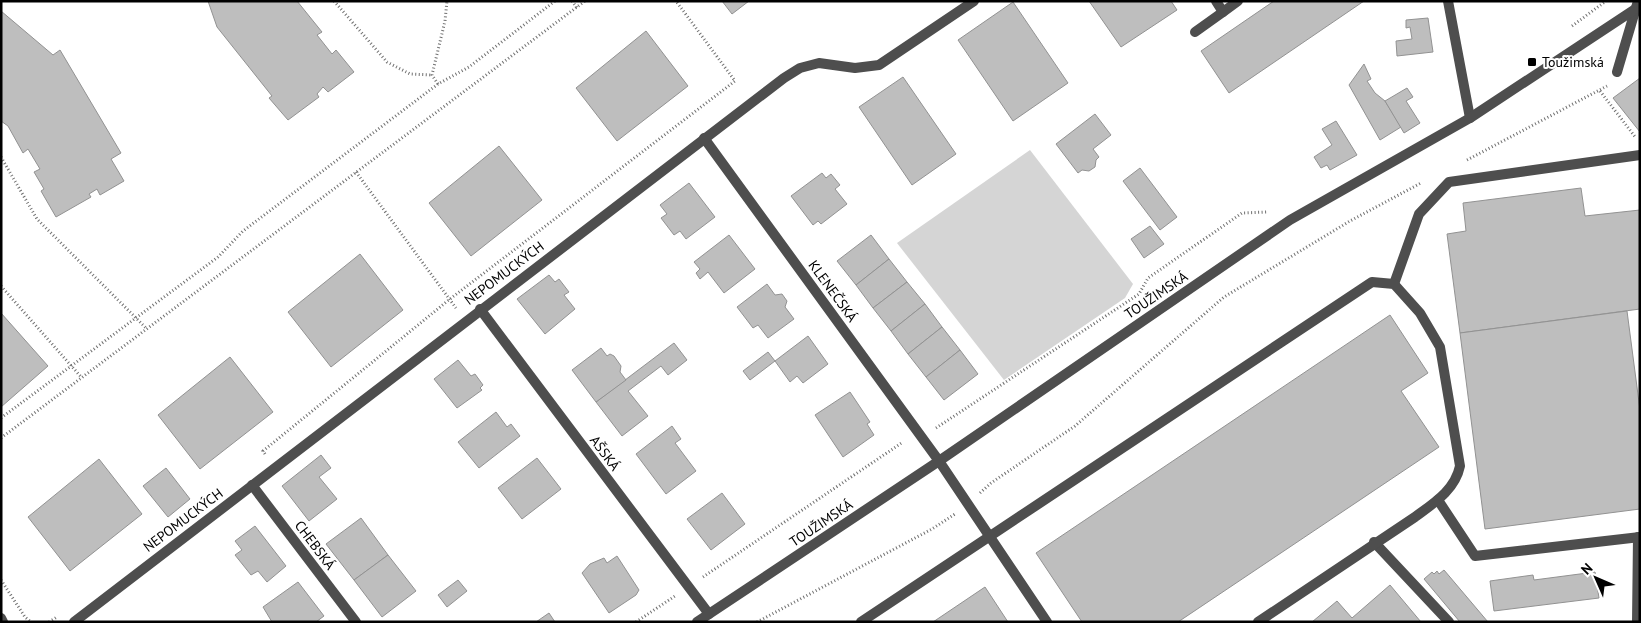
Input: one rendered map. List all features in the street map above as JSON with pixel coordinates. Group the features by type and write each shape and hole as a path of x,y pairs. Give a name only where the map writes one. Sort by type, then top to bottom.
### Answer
{"street":[{"name":"NEPOMUCKÝCH","path":"74,622 704,138 800,68 819,63 855,68 880,65 974,1"},
{"path":"1216,1 1223,12"},
{"path":"1195,32 1238,1"},
{"path":"1448,1 1470,118"},
{"path":"1617,72 1637,6"},
{"name":"TOUŽIMSKÁ","path":"697,622 1290,220 1470,118 1637,6"},
{"name":"KLENEČSKÁ","path":"704,138 938,460 1047,622"},
{"path":"1394,284 1419,214 1448,182 1640,155"},
{"path":"861,622 988,535 1372,282 1394,284 1420,313 1440,347 1460,466 1457,480 1438,500 1258,622"},
{"name":"AŠSKÁ","path":"480,309 709,614"},
{"name":"CHEBSKÁ","path":"252,485 356,622"},
{"path":"1438,500 1475,556 1639,537 1637,622"},
{"path":"1374,542 1449,622"},
{"path":"1,618 3,622"}],"path":[{"path":"334,1 387,62 410,74 432,75"},
{"path":"438,84 432,75 445,21 446,1"},
{"path":"1,418 218,257 244,231 438,84 469,67 555,1"},
{"path":"572,1 577,8"},
{"path":"1,438 585,1"},
{"path":"268,458 263,451 450,299 735,81 676,1"},
{"path":"1462,162 1606,88 1617,72"},
{"path":"1600,91 1640,142"},
{"path":"1,157 37,218 147,329"},
{"path":"356,172 465,321"},
{"path":"757,622 932,529 968,506 991,483 1075,426 1224,297 1350,220 1427,180"},
{"path":"636,622 918,432 940,427 1140,294 1148,278 1242,213 1275,212"},
{"path":"1,286 82,378"},
{"path":"1,580 25,617 31,622"},
{"path":"49,622 65,611"}],"shaded area":[{"path":"1030,150 1133,284 1125,298 1004,380 897,243"}],"building":[{"path":"208,1 297,1 322,32 317,35 332,54 336,50 354,72 328,92 323,87 317,94 319,97 288,120 269,98 272,96 217,27"},
{"path":"722,1 749,1 732,14"},
{"path":"1089,1 1171,1 1177,10 1121,47"},
{"path":"1274,1 1364,1 1229,93 1201,51"},
{"path":"1013,2 1068,83 1013,121 958,40"},
{"path":"1,11 53,55 60,50 121,153 111,159 124,181 100,195 97,189 89,194 91,197 56,217 41,191 44,189 34,172 40,169 28,149 23,153 8,126 1,121"},
{"path":"1428,18 1433,52 1397,56 1396,41 1412,39 1410,27 1406,28 1406,20"},
{"path":"646,31 688,86 617,141 576,88"},
{"path":"1364,64 1371,79 1367,81 1375,93 1385,101 1401,127 1380,140 1349,85"},
{"path":"903,77 956,154 912,185 859,107"},
{"path":"1640,78 1640,132 1613,98"},
{"path":"1407,88 1413,97 1406,101 1420,123 1404,133 1385,101"},
{"path":"1095,114 1111,135 1093,149 1099,157 1096,160 1095,167 1089,171 1082,170 1078,173 1056,144"},
{"path":"1336,121 1357,155 1330,170 1327,165 1321,168 1314,157 1332,145 1322,129"},
{"path":"499,146 542,200 471,256 429,203"},
{"path":"1140,168 1177,217 1160,230 1123,181"},
{"path":"822,173 826,178 831,174 840,185 835,189 847,204 821,224 818,221 813,225 791,196"},
{"path":"689,183 715,217 686,239 680,231 674,235 661,218 667,214 660,205"},
{"path":"1581,188 1585,216 1640,210 1640,309 1460,333 1447,234 1466,231 1463,203"},
{"path":"1150,226 1164,244 1144,258 1131,239"},
{"path":"729,235 755,269 724,293 708,272 700,279 696,273 700,269 694,262"},
{"path":"871,235 889,259 856,285 837,261"},
{"path":"360,254 403,310 331,367 288,312"},
{"path":"889,259 907,282 873,308 856,285"},
{"path":"549,275 555,282 559,279 569,292 564,295 575,309 545,334 517,299"},
{"path":"907,282 925,304 891,331 873,308"},
{"path":"767,284 775,295 782,294 787,301 785,307 794,319 768,338 758,325 753,328 737,307"},
{"path":"925,304 942,327 908,354 891,331"},
{"path":"1627,311 1640,410 1640,509 1485,529 1460,333"},
{"path":"1,313 48,366 1,407"},
{"path":"1390,315 1428,373 1401,391 1439,447 1178,622 1082,622 1036,553"},
{"path":"942,327 960,350 926,377 908,354"},
{"path":"808,336 828,364 803,383 797,376 790,382 775,361"},
{"path":"674,343 687,360 668,375 661,366 628,391 648,416 622,436 596,402"},
{"path":"601,348 607,356 610,354 614,356 621,366 620,372 626,380 596,402 572,370"},
{"path":"960,350 978,374 944,400 926,377"},
{"path":"768,352 775,361 750,380 743,371"},
{"path":"230,357 273,412 200,469 158,415"},
{"path":"458,360 471,376 475,374 483,385 480,388 482,390 457,408 434,379"},
{"path":"850,392 870,422 867,424 874,435 843,457 815,415"},
{"path":"496,412 507,427 511,424 520,436 479,468 458,442"},
{"path":"672,426 681,439 675,443 696,471 666,494 636,454"},
{"path":"321,455 331,468 319,477 337,499 309,521 282,486"},
{"path":"537,458 561,489 522,519 498,488"},
{"path":"99,459 142,514 70,571 28,517"},
{"path":"166,468 190,499 168,517 143,486"},
{"path":"722,493 745,524 711,550 687,519"},
{"path":"361,518 388,555 354,580 326,544"},
{"path":"255,526 286,566 267,582 258,571 251,575 235,555 242,550 235,541"},
{"path":"388,555 416,591 382,617 354,580"},
{"path":"617,556 639,590 636,595 609,613 582,573 590,564 604,558 607,563"},
{"path":"1444,570 1488,622 1460,622 1424,579 1432,572 1434,574 1437,571 1439,574"},
{"path":"1595,572 1599,598 1494,611 1490,581 1533,575 1534,580"},
{"path":"458,580 467,591 447,607 438,595"},
{"path":"298,582 324,616 316,622 272,622 263,607"},
{"path":"1390,585 1421,622 1312,622 1337,601 1352,618"},
{"path":"985,587 1008,622 933,622"},
{"path":"549,613 555,622 536,622"}],"place":[{"name":"Toužimská","path":"1532,62"}]}
